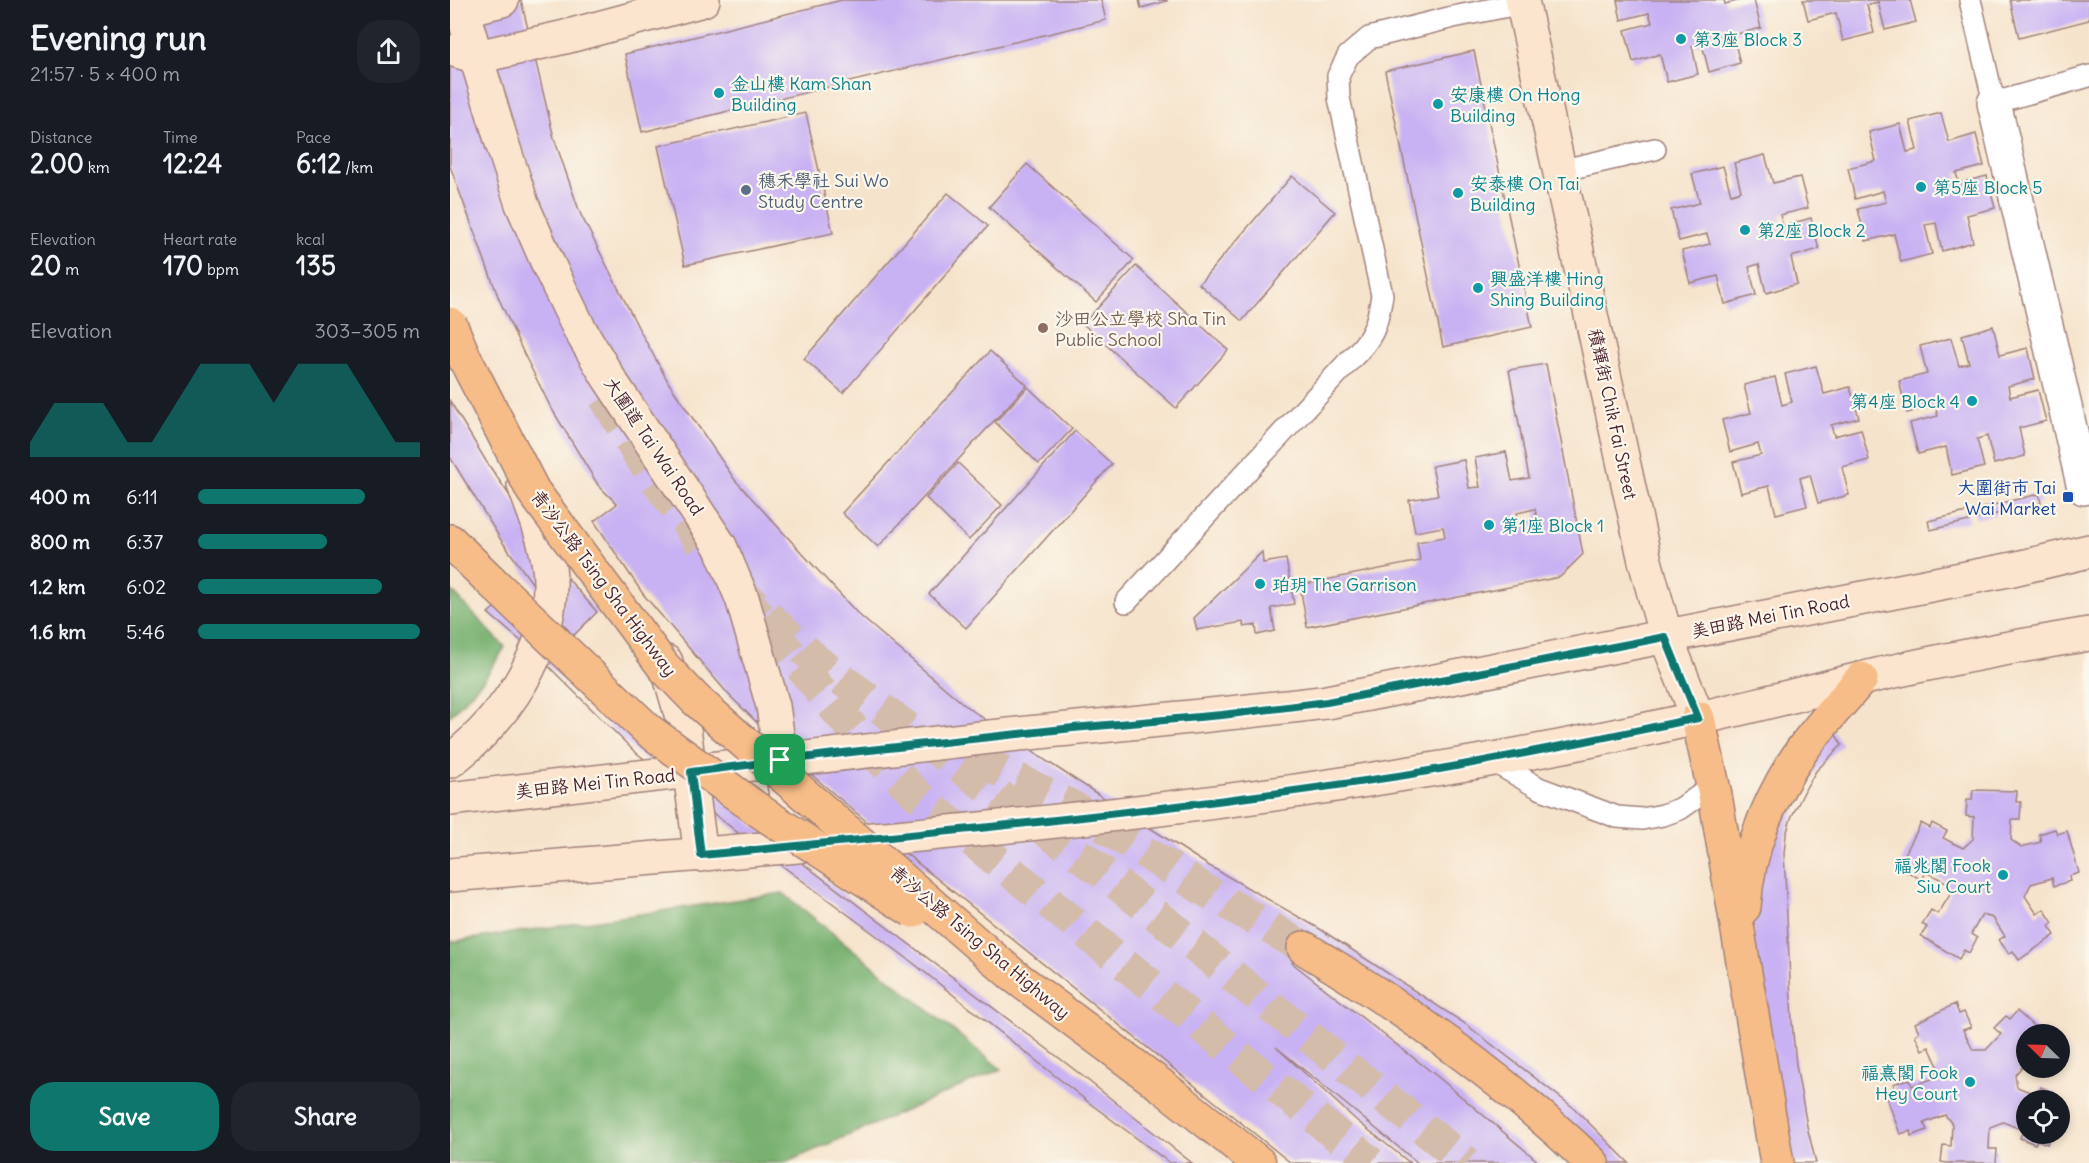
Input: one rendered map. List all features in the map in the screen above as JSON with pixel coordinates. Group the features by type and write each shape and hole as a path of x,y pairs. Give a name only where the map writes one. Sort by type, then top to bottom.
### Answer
{"highway":[{"name":"青沙公路 Tsing Sha Highway","path":"450,324 464,357 533,491 664,667 695,699 738,737 1013,975 1162,1086 1259,1163"},
{"path":"450,541 648,730 764,814 1013,975"},
{"path":"1741,954 1746,877 1755,841 1774,798 1803,749 1861,679"},
{"path":"1698,718 1713,786 1774,1151"},
{"path":"1304,948 1359,981 1426,1027 1561,1133 1592,1163"}],"main road":[{"name":"大圍道 Tai Wai Road","path":"502,0 457,10 463,53 488,100 522,204 574,317 625,403 720,546 742,598 758,646 773,706 793,846"},
{"path":"463,53 565,37 703,0"},
{"name":"積輝街 Chik Fai Street","path":"1523,1 1640,541 1665,637 1698,718"},
{"path":"450,349 513,455 629,597 664,654 683,721 701,855"},
{"path":"450,761 492,722 516,689 537,648 547,621 550,581 542,535 513,455"},
{"name":"美田路 Mei Tin Road","path":"450,799 780,760 1073,728 1222,715 1327,702 2013,569 2089,551"},
{"path":"450,875 793,846 1148,810 1305,789 1491,760 1698,718 1976,654 2089,634"}],"street":[{"path":"1994,103 2085,488"}],"lane":[{"path":"1970,0 1994,103 2089,76"},
{"path":"1126,602 1348,361 1367,344 1378,321 1382,295 1339,98 1338,76 1348,56 1369,38 1523,1"},
{"path":"1560,171 1654,149"},
{"path":"1491,760 1539,788 1617,817 1642,819 1664,815 1680,809 1713,786"}],"green space":[{"path":"450,589 505,647 485,678 450,716"},
{"path":"783,893 1001,1069 785,1163 450,1163 450,942"}],"building":[{"path":"450,0 521,0 554,138 580,213 639,329 670,385 735,480 858,614 967,707 1048,762 1206,864 1320,929 1464,1023 1574,1108 1629,1163 1609,1163 1563,1119 1311,941 1292,963 1438,1077 1540,1163 1418,1163 1276,1047 1356,1120 1410,1163 1291,1163 874,828 800,765 728,694 643,594 594,521 617,504 598,485 550,406 499,299 450,166"},
{"name":"金山樓 Kam Shan Building","path":"842,0 1101,0 1106,20 642,132 625,54"},
{"path":"1139,0 1167,0 1167,1 1141,8"},
{"name":"第3座 Block 3","path":"1617,0 1724,0 1725,4 1754,0 1761,28 1733,35 1740,63 1709,72 1702,44 1692,46 1698,74 1667,82 1660,54 1633,62 1625,30 1652,23 1649,13 1621,20"},
{"path":"1803,0 1910,0 1916,22 1885,30 1878,2 1867,5 1874,33 1843,41 1836,13 1808,20"},
{"path":"2010,0 2089,0 2089,20 2019,38"},
{"path":"1474,51 1532,327 1443,347 1385,71"},
{"name":"穗禾學社 Sui Wo Study Centre","path":"806,113 833,233 685,265 658,146"},
{"name":"第5座 Block 5","path":"1941,113 1949,142 1976,134 1984,166 1956,173 1959,183 1987,176 1995,208 1967,215 1973,242 1942,251 1936,223 1925,225 1932,254 1901,262 1894,234 1866,241 1858,209 1886,202 1883,191 1855,199 1848,168 1876,161 1869,132 1900,124 1907,152 1917,150 1910,121"},
{"name":"第2座 Block 2","path":"1765,155 1773,183 1800,177 1808,208 1780,215 1783,226 1811,218 1819,249 1791,257 1797,284 1766,293 1759,264 1749,267 1756,295 1725,304 1718,276 1690,283 1682,251 1710,244 1707,234 1679,241 1671,210 1700,203 1692,174 1723,166 1731,194 1741,191 1734,163"},
{"path":"1027,164 1134,260 1096,302 989,207"},
{"path":"1292,176 1335,212 1242,321 1199,284"},
{"path":"948,193 988,226 843,393 804,359"},
{"path":"1136,266 1228,350 1176,408 1083,324"},
{"name":"第4座 Block 4","path":"1993,326 2000,355 2028,348 2035,379 2008,386 2010,397 2038,390 2046,421 2019,428 2025,456 1994,464 1987,436 1977,439 1984,467 1952,475 1946,447 1918,454 1910,423 1938,416 1935,405 1907,413 1899,381 1927,374 1920,346 1951,338 1959,366 1969,363 1962,335"},
{"path":"990,351 1027,385 878,547 842,513"},
{"path":"1546,364 1583,554 1560,577 1307,627 1300,585 1420,561 1417,542 1445,537 1443,527 1415,532 1409,500 1438,495 1432,466 1464,460 1469,488 1480,487 1475,458 1506,452 1512,481 1529,478 1509,370","holes":["1535,509 1537,520 1519,523 1517,513"]},
{"path":"1816,366 1824,394 1850,387 1859,418 1831,425 1834,436 1861,429 1869,460 1842,467 1849,495 1818,503 1810,475 1800,478 1807,506 1776,514 1769,486 1741,493 1733,462 1761,455 1758,444 1730,452 1722,420 1751,413 1744,385 1775,377 1782,405 1792,402 1785,374"},
{"path":"1028,387 1072,429 1039,464 995,422"},
{"path":"450,401 486,461 563,573 597,612 573,636 501,540 450,457"},
{"path":"1075,431 1112,464 966,628 929,594"},
{"path":"958,463 1002,505 969,540 926,498"},
{"path":"2039,494 2041,503 1976,519 1973,510"},
{"path":"1967,512 1969,521 1930,530 1928,521"},
{"name":"珀玥 The Garrison","path":"1262,552 1263,563 1286,559 1294,604 1271,608 1275,631 1257,635 1256,625 1244,627 1243,622 1197,630 1194,618"},
{"path":"500,603 755,827 1071,1067 1192,1163 1170,1163 1092,1105 908,959 746,839 634,751 535,653 488,613"},
{"path":"1825,717 1842,745 1816,771 1807,786 1791,818 1784,853 1796,1065 1816,1163 1780,1163 1755,979 1751,876"},
{"name":"福兆閣 Fook Siu Court","path":"1973,790 2017,791 2016,802 2021,802 2020,819 2012,819 2011,840 2021,847 2041,842 2039,834 2055,829 2057,834 2067,831 2079,873 2069,876 2070,881 2054,886 2052,878 2031,884 2025,896 2037,914 2044,909 2053,923 2049,926 2055,935 2019,960 2013,951 2009,954 1999,940 2005,936 1993,918 1982,915 1971,934 1977,938 1969,953 1964,950 1959,959 1921,936 1927,927 1922,924 1931,910 1938,914 1950,895 1946,882 1926,872 1922,880 1908,872 1910,867 1901,862 1921,823 1930,828 1932,823 1947,831 1943,838 1963,848 1973,839 1974,817 1966,816 1967,800 1972,800"},
{"name":"福熹閣 Fook Hey Court","path":"1955,1004 1959,1014 1964,1012 1971,1027 1963,1030 1973,1050 1986,1050 2001,1034 1994,1028 2006,1016 2010,1019 2017,1011 2031,1024 2016,1024 2015,1075 2017,1087 2025,1090 2016,1090 2016,1127 2003,1122 1990,1127 1989,1149 1997,1149 1996,1163 1941,1162 1943,1145 1951,1146 1952,1124 1945,1115 1924,1123 1927,1130 1911,1136 1910,1131 1900,1134 1885,1093 1895,1090 1893,1084 1909,1079 1912,1086 1932,1079 1938,1066 1929,1047 1922,1050 1915,1035 1919,1032 1915,1023"}],"tunnel":[{"path":"605,397 640,457 702,544"},
{"path":"732,582 739,591 818,662 1101,871 1467,1163"},
{"path":"739,591 875,754 928,805 1371,1163"},
{"path":"973,757 1073,807 1203,889 1304,948"}],"place":[{"name":"第3座 Block 3","path":"1681,39"},
{"name":"金山樓 Kam Shan Building","path":"719,93"},
{"name":"安康樓 On Hong Building","path":"1438,104"},
{"name":"第5座 Block 5","path":"1921,187"},
{"name":"穗禾學社 Sui Wo Study Centre","path":"746,190"},
{"name":"安泰樓 On Tai Building","path":"1458,193"},
{"name":"第2座 Block 2","path":"1745,230"},
{"name":"興盛洋樓 Hing Shing Building","path":"1478,288"},
{"name":"沙田公立學校 Sha Tin Public School","path":"1043,328"},
{"name":"第4座 Block 4","path":"1972,401"},
{"name":"大圍街市 Tai Wai Market","path":"2068,497"},
{"name":"第1座 Block 1","path":"1489,525"},
{"name":"珀玥 The Garrison","path":"1260,584"},
{"name":"福兆閣 Fook Siu Court","path":"2003,875"},
{"name":"福熹閣 Fook Hey Court","path":"1970,1082"}],"route":[{"path":"1665,637 1698,718 1491,760 1305,789 1101,815 701,855 691,772 780,760 1073,728 1222,715 1327,702 1665,637"}]}
